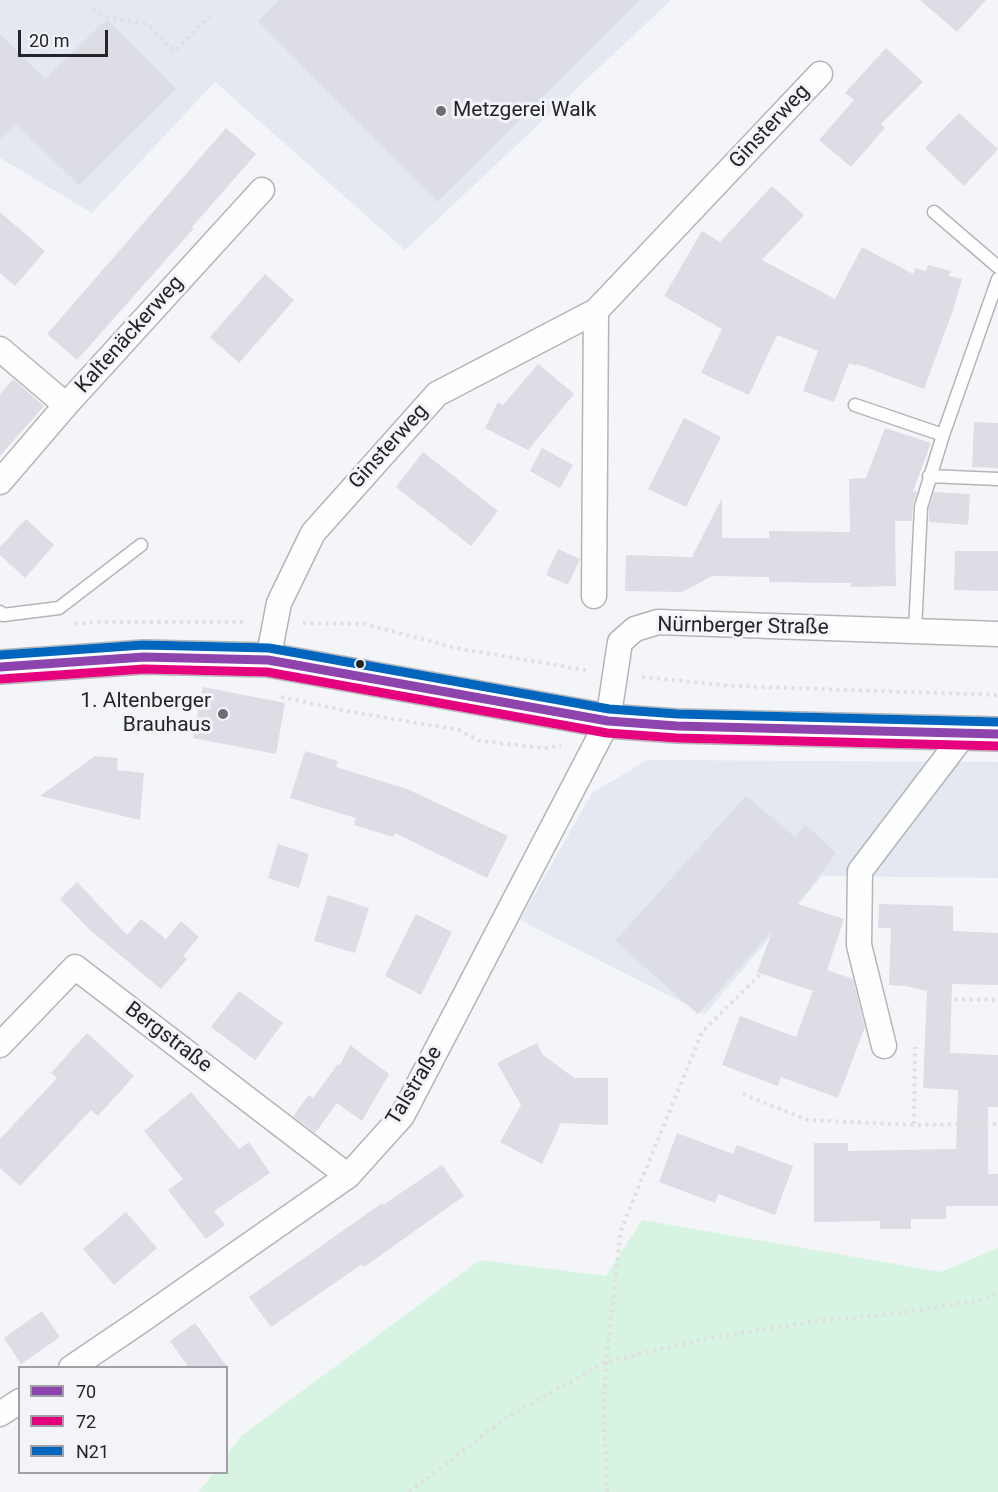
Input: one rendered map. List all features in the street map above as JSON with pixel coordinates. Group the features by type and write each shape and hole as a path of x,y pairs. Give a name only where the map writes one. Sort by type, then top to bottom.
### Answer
{"main road":[{"path":"0,668 144,657 268,660 608,721 677,726 998,734"}],"street":[{"name":"Ginsterweg","path":"268,660 279,603 313,533 437,394 596,311 820,74"},
{"name":"Kaltenäckerweg","path":"0,482 66,405 262,190"},
{"path":"594,596 596,311"},
{"path":"0,349 66,405"},
{"name":"Nürnberger Straße","path":"608,721 621,642 635,629 658,622 998,633"},
{"name":"Talstraße","path":"74,1366 348,1176 402,1116 608,721"},
{"path":"884,1046 859,945 860,871 965,733"},
{"name":"Bergstraße","path":"0,1045 75,967 348,1176"},
{"path":"0,1414 18,1402"}],"lane":[{"path":"934,212 998,267"},
{"path":"915,631 921,507 929,476 998,279"},
{"path":"855,405 943,435"},
{"path":"929,476 998,479"},
{"path":"0,612 3,615 59,608 141,545"}],"path":[{"path":"93,9 108,16 147,24 176,51 211,14"},
{"path":"65,625 97,622 365,624 456,648 615,675 732,686 998,695"},
{"path":"607,1492 604,1412 606,1362 621,1230 702,1032 795,940"},
{"path":"947,999 998,1000"},
{"path":"914,1125 915,1047"},
{"path":"743,1094 808,1120 914,1125 998,1125"},
{"path":"409,1492 507,1417 606,1362 709,1338 817,1321 893,1314 981,1300 998,1294"}],"shaded area":[{"path":"0,0 671,0 405,250 215,82 92,213 0,158"},
{"path":"647,760 998,762 998,878 822,876 705,1014 520,920 592,793"}],"green space":[{"path":"642,1220 941,1272 998,1248 998,1492 199,1492 213,1474 228,1474 228,1454 241,1436 480,1260 606,1276"}],"building":[{"path":"279,0 640,0 437,202 258,21"},
{"path":"920,0 986,0 957,32"},
{"path":"107,19 176,89 79,185 16,124 0,139 0,34 45,79"},
{"path":"886,48 923,82 881,124 885,128 851,167 819,140 854,100 845,93"},
{"path":"959,113 998,149 964,186 925,148"},
{"path":"226,128 256,154 77,360 47,334"},
{"path":"772,186 804,215 762,260 835,299 862,247 913,274 915,268 926,271 928,265 951,271 949,276 962,279 924,389 849,363 834,402 803,391 818,351 777,335 749,395 701,373 722,329 664,296 702,231 720,242"},
{"path":"0,212 45,251 15,286 0,273"},
{"path":"265,274 294,300 239,363 210,337"},
{"path":"538,364 574,394 528,450 485,428 498,402 503,405"},
{"path":"13,379 44,406 0,456 0,394"},
{"path":"684,418 721,437 686,507 648,489"},
{"path":"974,422 998,423 998,468 972,467"},
{"path":"885,428 931,443 913,491 917,492 912,521 895,521 896,586 851,587 851,583 769,582 769,577 712,576 682,592 625,591 626,555 692,557 722,498 722,538 769,538 769,531 850,532 849,479 866,478"},
{"path":"542,448 573,465 560,488 530,471"},
{"path":"423,452 498,511 471,546 396,487"},
{"path":"934,492 970,494 968,525 929,522 929,508"},
{"path":"26,519 54,545 25,578 0,555 0,547"},
{"path":"558,549 580,559 568,585 546,575"},
{"path":"955,551 998,551 998,591 954,590"},
{"path":"203,687 285,703 276,754 193,738"},
{"path":"305,751 338,761 336,767 407,789 508,836 487,878 395,833 393,837 354,825 356,818 290,798"},
{"path":"95,756 118,758 117,770 144,773 140,820 40,796"},
{"path":"746,796 795,837 805,824 836,853 798,904 844,919 827,970 853,979 865,1027 838,1098 781,1077 778,1086 722,1065 740,1016 796,1037 813,991 757,972 773,930 698,1014 615,941"},
{"path":"278,844 309,854 299,888 268,878"},
{"path":"77,882 127,935 141,919 166,939 181,921 199,937 183,956 187,959 161,989 90,930 60,899"},
{"path":"328,895 369,908 355,953 314,941"},
{"path":"879,904 953,906 953,931 998,933 998,985 952,984 950,1053 998,1055 998,1107 988,1107 988,1174 998,1174 998,1206 946,1206 946,1219 911,1219 911,1229 880,1229 880,1221 814,1222 814,1143 848,1143 848,1151 956,1149 958,1090 923,1088 927,991 889,985 891,928 878,928"},
{"path":"416,914 452,932 421,995 385,976"},
{"path":"239,991 283,1023 255,1060 211,1027"},
{"path":"87,1033 134,1076 98,1116 91,1110 20,1186 0,1168 0,1139 57,1078 51,1073"},
{"path":"537,1043 542,1054 574,1078 608,1078 608,1125 561,1123 542,1164 500,1142 521,1105 497,1063"},
{"path":"350,1045 389,1074 362,1121 337,1103 315,1133 293,1116 309,1095 313,1098 338,1064 340,1065"},
{"path":"191,1092 239,1149 249,1142 270,1173 214,1211 225,1225 206,1239 168,1190 183,1179 144,1131"},
{"path":"677,1133 733,1154 737,1145 793,1166 775,1215 718,1194 715,1203 659,1182"},
{"path":"442,1165 464,1196 364,1267 362,1264 271,1327 249,1297 382,1203 383,1205"},
{"path":"126,1212 157,1248 114,1285 83,1249"},
{"path":"42,1311 60,1337 21,1364 4,1338"},
{"path":"195,1323 227,1366 188,1366 170,1341"}],"transit line":[{"name":"N21","path":"0,655 143,645 269,648 609,709 678,714 998,722"},
{"name":"70","path":"0,667 144,657 268,660 608,721 677,726 998,734"},
{"name":"72","path":"1,679 144,669 267,672 607,733 677,738 998,746"}],"place":[{"name":"Metzgerei Walk","path":"441,111"},
{"name":"1. Altenberger Brauhaus","path":"223,714"}]}
